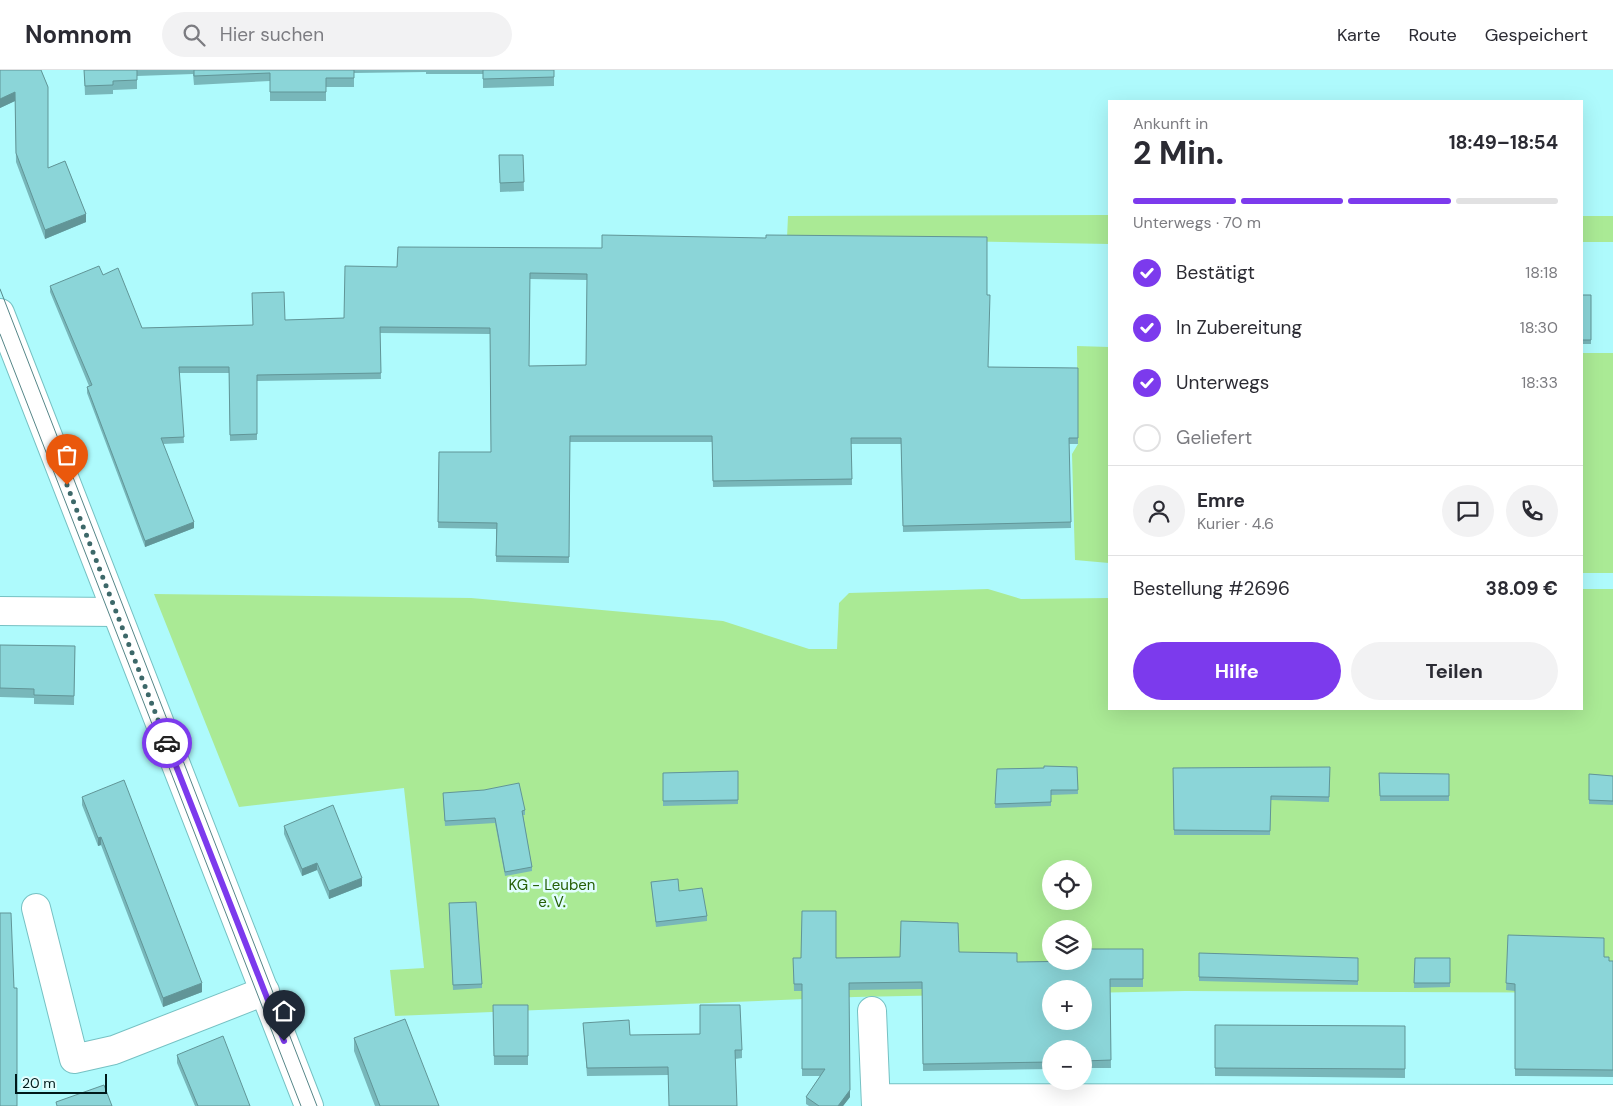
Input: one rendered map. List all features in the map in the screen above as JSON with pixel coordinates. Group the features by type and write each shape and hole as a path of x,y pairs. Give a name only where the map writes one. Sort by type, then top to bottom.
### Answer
{"street":[{"path":"0,314 309,1106"},
{"path":"0,611 116,612"},
{"path":"36,908 74,1059 114,1050 265,992"},
{"path":"872,1012 876,1102 1613,1099"}],"green space":[{"path":"1108,215 1108,244 787,238 788,216"},
{"path":"1583,216 1613,216 1613,242 1583,242"},
{"path":"1077,346 1108,347 1108,563 1075,560 1072,454 1078,444"},
{"path":"1583,353 1613,353 1613,573 1583,573"},
{"name":"KG - Leuben e. V.","path":"988,589 1021,599 1108,598 1108,710 1583,710 1583,589 1613,589 1613,993 1185,991 1092,993 1092,980 1042,980 1042,993 855,997 395,1016 390,970 424,968 404,788 239,807 154,594 471,598 723,621 809,649 837,649 839,603 849,593"}],"building":[{"path":"0,70 41,70 48,87 48,168 65,161 86,214 45,230 16,153 15,92 0,99"},
{"path":"84,70 137,70 137,80 113,81 113,85 85,86"},
{"path":"194,70 354,70 354,78 326,78 326,92 270,92 270,73 194,76"},
{"path":"483,70 554,70 554,77 483,79"},
{"path":"499,155 523,155 524,182 500,183"},
{"path":"602,235 766,238 766,235 987,237 987,295 990,295 988,367 1078,368 1078,438 1069,438 1071,522 903,526 901,438 851,438 852,479 713,481 712,436 570,436 569,557 496,556 497,523 438,522 439,452 491,452 490,328 380,327 381,373 257,375 257,434 230,435 229,367 179,367 184,437 161,438 194,522 145,541 87,387 92,385 50,286 99,266 103,275 118,268 142,328 253,325 252,293 284,292 285,320 344,318 345,266 397,267 398,247 602,248","holes":["530,273 587,274 586,365 529,366"]},
{"path":"1583,295 1591,295 1591,340 1583,340"},
{"path":"0,645 75,646 74,696 34,695 34,689 0,688"},
{"path":"1044,766 1077,767 1078,790 1051,790 1051,802 995,804 997,769 1044,768"},
{"path":"1330,767 1329,797 1271,796 1270,831 1174,830 1173,768"},
{"path":"738,771 738,800 663,801 663,773"},
{"path":"1379,773 1449,774 1449,796 1380,796"},
{"path":"1589,774 1613,776 1613,801 1589,800"},
{"path":"124,780 202,983 163,998 101,837 98,838 82,797"},
{"path":"519,783 525,810 522,811 532,867 505,872 495,818 445,821 443,793 484,790"},
{"path":"333,805 362,878 329,891 317,863 302,869 284,826"},
{"path":"678,879 679,891 702,888 707,916 656,922 651,882"},
{"path":"476,902 482,984 453,985 449,903"},
{"path":"802,911 836,911 836,958 900,957 901,921 958,923 959,952 1017,953 1017,962 1042,962 1042,970 1092,970 1092,949 1143,949 1143,979 1110,979 1111,1060 1092,1061 1092,1040 1042,1040 1042,1062 923,1064 922,982 849,983 850,1090 838,1106 819,1106 806,1097 825,1069 802,1069 802,984 794,984 793,958 801,958"},
{"path":"0,913 11,913 14,988 17,988 17,1106 0,1106"},
{"path":"1508,935 1604,938 1604,957 1609,957 1609,961 1613,961 1613,1070 1515,1069 1515,984 1506,983"},
{"path":"1199,953 1358,958 1358,981 1199,977"},
{"path":"1415,958 1450,958 1450,983 1414,983"},
{"path":"493,1005 528,1005 528,1056 494,1056"},
{"path":"700,1005 740,1005 742,1050 735,1050 737,1106 669,1106 668,1067 587,1068 583,1023 629,1020 630,1035 700,1034"},
{"path":"405,1019 439,1106 380,1106 354,1038"},
{"path":"1215,1025 1405,1026 1405,1069 1215,1068"},
{"path":"223,1036 250,1106 198,1106 177,1055"},
{"path":"104,1085 112,1106 57,1106 56,1102"}],"tram line":[{"path":"0,289 317,1106"},
{"path":"0,334 301,1106"}],"way so far":[{"path":"67,485 167,743"}],"route":[{"path":"167,743 284,1041"}]}
